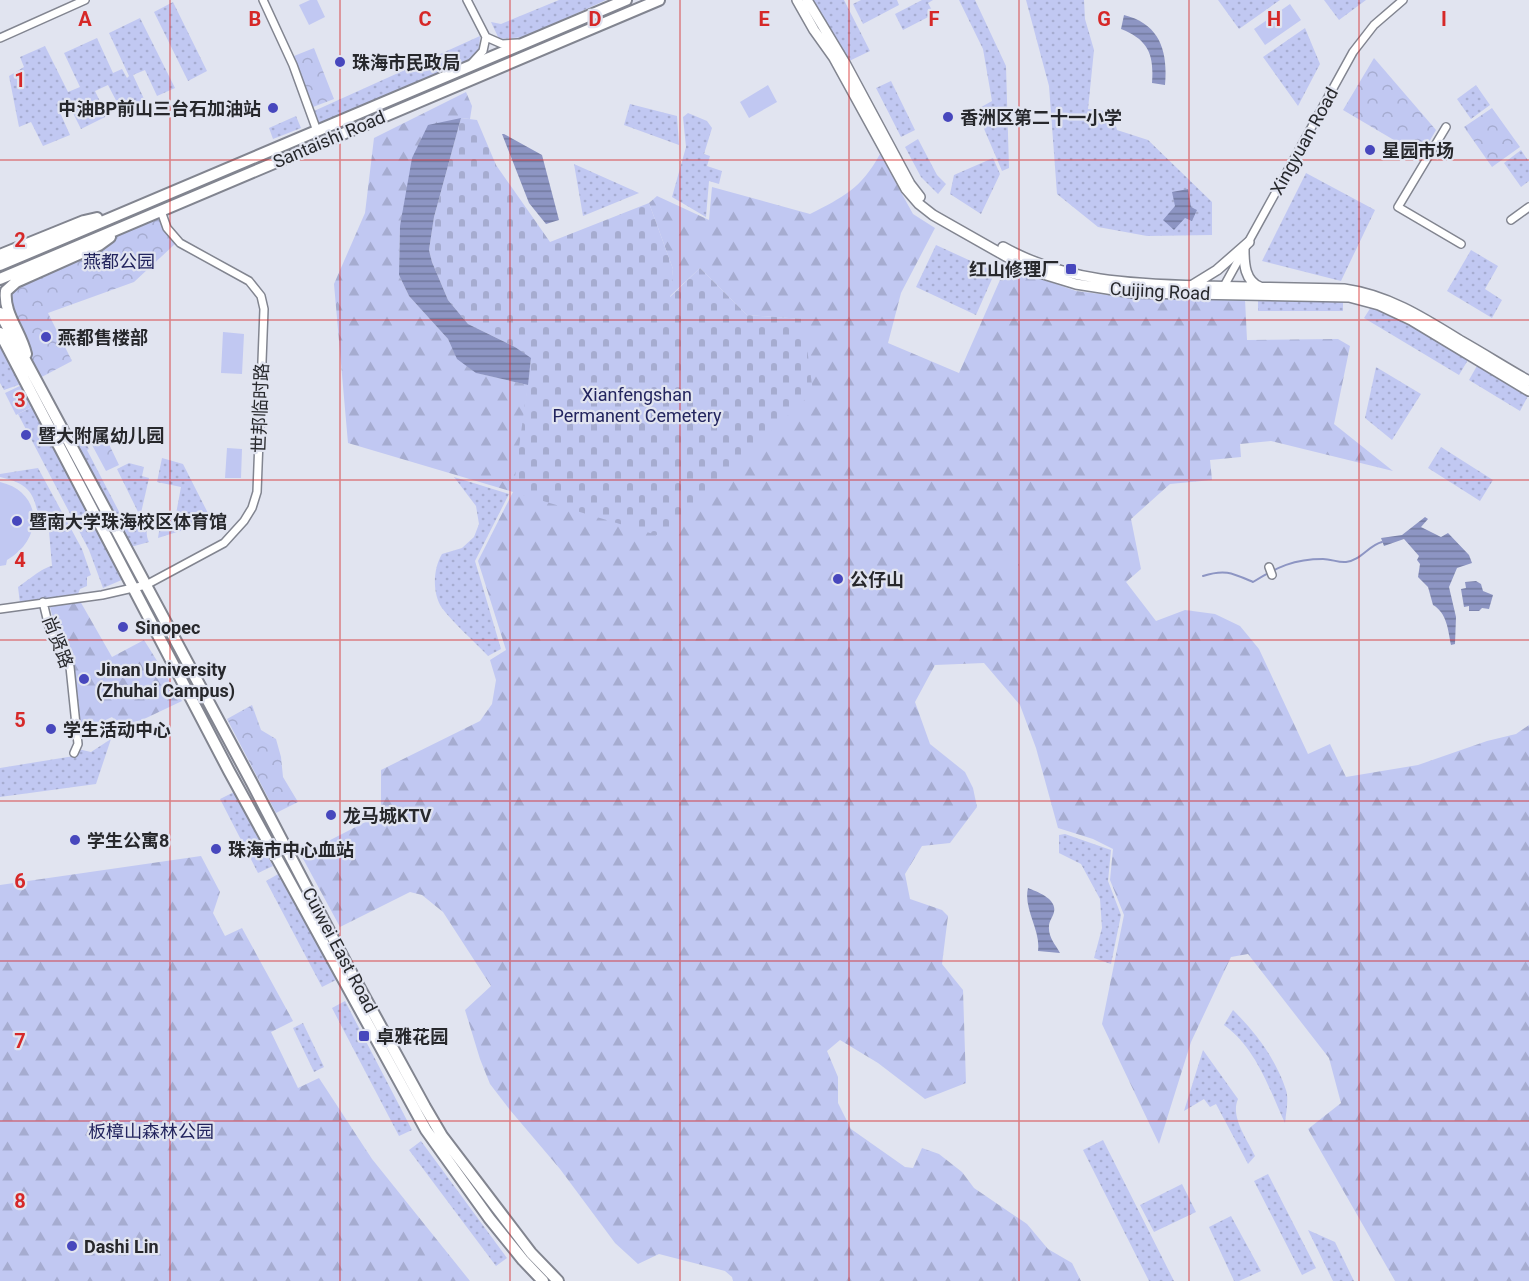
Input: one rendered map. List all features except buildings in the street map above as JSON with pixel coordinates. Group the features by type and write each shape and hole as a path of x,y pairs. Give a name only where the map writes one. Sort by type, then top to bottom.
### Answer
{"main road":[{"name":"Santaishi Road","path":"0,265 626,0"},
{"name":"Santaishi Road","path":"0,279 659,0"},
{"name":"Cuijing Road","path":"797,0 814,30 834,58 906,189 933,215 1030,270 1076,284 1133,293 1262,288 1344,289 1384,298 1425,319 1529,381"},
{"name":"Cuijing Road","path":"808,0 845,63 910,184 921,199 1013,253 1056,270 1092,279 1135,284 1349,297 1379,305 1412,320 1529,391"},
{"path":"0,255 84,221 132,209"},
{"path":"30,369 23,339 4,301 6,291 16,282 99,245 125,226"},
{"path":"1190,286 1217,270 1246,246"},
{"path":"1246,246 1244,262 1248,275 1255,284 1262,288"},
{"name":"Cuiwei East Road","path":"0,313 425,1107 442,1136 531,1253 558,1281"},
{"name":"Cuiwei East Road","path":"0,333 232,777 426,1130 489,1218 543,1281"}],"street":[{"path":"0,38 85,0"},
{"path":"263,0 293,65 317,131"},
{"path":"467,0 486,37 502,44 525,43"},
{"name":"Xingyuan Road","path":"1223,290 1353,52 1374,25 1403,0"},
{"path":"469,67 483,51 486,37"},
{"path":"1446,127 1398,207 1461,244"},
{"path":"1511,220 1529,207"},
{"name":"世邦临时路","path":"0,609 134,589 146,585 224,543 252,508 257,492 264,309 261,296 249,281 180,243 167,228 161,211"},
{"path":"1269,567 1272,575"},
{"name":"尚贤路","path":"43,602 49,627 70,667 78,744 74,753"}],"green space":[{"path":"310,0 317,0 325,17 309,25 299,5"},
{"path":"559,0 606,0 525,37 499,39 491,22 501,24"},
{"path":"809,0 844,0 870,51 845,63"},
{"path":"861,0 897,0 899,5 863,24 853,4"},
{"path":"922,0 933,0 928,3 934,14 903,30 895,14"},
{"path":"959,0 975,0 1006,66 1009,168 1002,171 976,110 992,101 983,49"},
{"path":"1026,0 1084,0 1085,19 1094,50 1088,109 1112,112 1117,130 1148,140 1212,202 1212,235 1147,236 1098,227 1057,194 1049,86"},
{"path":"1218,0 1280,0 1239,29"},
{"path":"1324,0 1366,0 1339,20"},
{"path":"173,2 207,71 188,81 154,12"},
{"path":"1290,4 1301,20 1265,45 1254,29"},
{"path":"140,18 175,88 157,96 145,70 133,75 145,101 122,112 108,85 95,91 107,116 81,129 68,103 58,108 70,135 43,146 31,122 19,127 9,76 24,67 20,57 45,46 68,92 80,87 64,53 97,38 113,73 122,69 127,78 129,76 109,33"},
{"path":"1305,28 1320,64 1298,106 1263,57"},
{"path":"480,36 479,50 468,64 320,126 314,111"},
{"path":"314,48 334,99 313,107 294,56"},
{"path":"1374,58 1436,130 1421,156 1343,110"},
{"path":"891,81 915,130 901,137 876,88"},
{"path":"768,85 777,102 749,118 740,102"},
{"path":"1476,85 1490,105 1471,119 1457,99"},
{"path":"466,92 472,106 470,119 461,118 400,226 399,275 409,296 448,339 458,359 477,373 528,385 514,492 802,319 747,315 700,268 669,297 673,269 649,203 657,196 709,220 712,187 810,214 850,191 866,176 880,154 913,214 935,228 901,293 888,343 959,373 1007,264 1027,274 1076,291 1131,298 1245,299 1247,340 1338,339 1350,346 1334,424 1393,471 1271,441 1240,444 1241,457 1210,460 1212,480 1170,484 1131,519 1141,569 1126,582 1156,621 1185,610 1215,614 1240,626 1259,649 1308,754 1330,744 1346,777 1418,765 1487,741 1516,734 1529,725 1529,1281 1395,1281 1308,1129 1341,1103 1329,1058 1248,954 1231,957 1191,1042 1159,1144 1102,1024 1124,915 1110,880 1113,849 1093,839 1058,828 1036,748 1020,705 984,663 935,665 915,702 930,744 965,772 973,788 977,807 950,843 922,846 905,874 910,899 942,910 948,916 942,964 963,990 966,1083 925,1099 878,1063 840,1040 827,1051 838,1077 838,1103 851,1129 905,1167 913,1168 922,1148 939,1154 962,1172 974,1188 1027,1224 1048,1249 1072,1263 1081,1281 733,1281 725,1271 659,1254 638,1264 615,1243 560,1169 490,1084 465,1010 491,986 443,912 422,895 410,892 340,927 301,855 381,814 381,770 480,721 492,704 496,680 490,660 506,650 478,561 513,492 348,443 334,284 365,213 374,138"},
{"path":"630,104 677,116 679,145 624,125"},
{"path":"1492,108 1520,147 1492,167 1464,127"},
{"path":"688,113 707,121 712,128 704,154 710,156 707,166 722,171 719,184 709,181 706,217 672,197 686,147 683,117"},
{"path":"296,116 301,128 273,139 269,128"},
{"name":"Xianfengshan Permanent Cemetery","path":"461,118 477,120 496,165 550,242 649,203 673,269 670,297 700,268 747,315 803,319 813,392 660,536 513,492 531,359 515,347 468,324 448,300 429,250 434,217"},
{"path":"918,139 937,175 946,184 938,194 921,177 905,147"},
{"path":"1521,150 1529,162 1529,181 1521,187 1504,163"},
{"path":"993,158 1000,174 981,214 950,194 954,175"},
{"path":"574,164 639,193 583,216"},
{"path":"1306,173 1375,210 1341,281 1262,261"},
{"name":"燕都公园","path":"161,211 175,244 134,282 48,313 72,361 36,380 6,291 126,226"},
{"path":"936,245 995,272 976,315 916,287"},
{"path":"1471,250 1498,266 1485,289 1502,300 1492,318 1447,291"},
{"path":"1258,298 1343,299 1343,311 1258,311"},
{"path":"1371,307 1411,324 1468,360 1459,375 1364,318"},
{"path":"223,332 244,334 242,374 221,373"},
{"path":"0,339 24,383 4,390 0,383"},
{"path":"1478,364 1529,394 1520,411 1469,380"},
{"path":"1376,367 1421,394 1392,440 1365,418"},
{"path":"26,383 37,404 16,415 5,393"},
{"path":"34,406 124,579 103,588 89,550 18,414"},
{"path":"106,438 119,465 106,471 92,445"},
{"path":"84,440 128,529 145,521 149,542 127,548 73,445"},
{"path":"1441,447 1493,480 1480,501 1428,468"},
{"path":"227,448 242,449 241,478 225,478"},
{"path":"162,458 183,464 212,521 158,538 162,512 176,514 181,487 157,482"},
{"path":"129,463 144,467 142,476 149,478 139,514 117,469"},
{"path":"38,468 82,549 91,575 87,577 87,586 80,589 78,594 20,603 18,587 52,566 49,531 42,531 35,502 27,489 12,480 0,477 0,474"},
{"path":"454,477 509,494 475,561 501,649 488,656 442,608 435,588 435,574 442,554 462,548 474,537 479,524 476,506"},
{"name":"暨南大学珠海校区体育馆","path":"0,482 14,487 24,495 31,506 34,517 28,540 7,560 6,565 0,566"},
{"path":"988,554 1018,555 1018,569 989,570"},
{"path":"80,601 112,657 144,640 182,701 142,720 119,725 112,717 97,724 84,724 81,728 74,664 57,634 50,607"},
{"path":"252,705 261,730 276,739 283,777 298,802 276,813 227,719"},
{"path":"111,739 96,784 0,797 0,768 74,756 78,749 91,752"},
{"path":"234,792 273,866 258,873 220,799"},
{"path":"1065,834 1111,850 1108,881 1121,915 1111,964 1094,958 1102,928 1100,899 1081,864 1059,853 1059,835"},
{"name":"板樟山森林公园","path":"201,856 220,892 213,913 225,936 242,928 293,1021 271,1032 298,1088 319,1078 372,1159 470,1281 0,1281 0,885"},
{"path":"280,873 336,980 322,987 266,881"},
{"path":"345,1001 412,1130 399,1136 332,1008"},
{"path":"1233,1010 1250,1028 1277,1068 1286,1090 1285,1123 1253,1057 1245,1045 1224,1025"},
{"path":"303,1023 324,1067 314,1072 293,1028"},
{"path":"1203,1050 1238,1099 1236,1113 1238,1120 1255,1156 1248,1164 1216,1104 1210,1107 1204,1099 1184,1111"},
{"path":"1103,1140 1174,1281 1149,1281 1083,1150"},
{"path":"421,1141 507,1258 496,1266 409,1150"},
{"path":"1268,1174 1316,1268 1302,1275 1254,1181"},
{"path":"1182,1184 1196,1212 1154,1232 1140,1205"},
{"path":"1231,1216 1261,1271 1239,1281 1234,1281 1209,1227"},
{"path":"1308,1230 1335,1242 1354,1281 1333,1281"}],"shaded area":[{"path":"1124,15 1136,19 1154,32 1163,50 1165,85 1152,83 1152,64 1148,50 1138,38 1121,29"},
{"path":"461,118 434,217 429,250 432,262 448,300 468,324 515,347 531,358 528,385 476,373 457,359 448,339 409,296 399,275 400,226 412,158 428,125"},
{"path":"502,134 542,155 559,220 546,224 529,203"},
{"path":"1188,189 1191,207 1197,210 1192,221 1185,218 1174,230 1163,220 1175,206 1172,192"},
{"path":"1425,517 1428,519 1421,527 1441,537 1448,533 1469,555 1472,563 1457,568 1449,587 1456,617 1455,644 1451,645 1444,617 1433,605 1428,587 1418,577 1420,564 1417,560 1419,556 1404,539 1384,546 1381,538 1402,535"},
{"path":"1476,581 1481,584 1483,591 1493,595 1489,609 1469,611 1469,606 1464,607 1461,589 1466,588 1465,582"},
{"path":"1028,888 1053,903 1054,912 1049,930 1060,953 1038,951 1037,935 1028,904"}],"waterway":[{"path":"1203,576 1228,573 1253,582 1294,562 1313,559 1351,561 1382,542"}],"place":[{"name":"珠海市民政局","path":"340,62"},
{"name":"中油BP前山三台石加油站","path":"273,108"},
{"name":"香洲区第二十一小学","path":"948,117"},
{"name":"星园市场","path":"1370,150"},
{"name":"红山修理厂","path":"1071,269"},
{"name":"燕都售楼部","path":"46,337"},
{"name":"暨大附属幼儿园","path":"26,435"},
{"name":"暨南大学珠海校区体育馆","path":"17,521"},
{"name":"公仔山","path":"838,579"},
{"name":"Sinopec","path":"123,627"},
{"name":"Jinan University (Zhuhai Campus)","path":"84,679"},
{"name":"学生活动中心","path":"51,729"},
{"name":"龙马城KTV","path":"331,815"},
{"name":"学生公寓8","path":"75,840"},
{"name":"珠海市中心血站","path":"216,849"},
{"name":"卓雅花园","path":"364,1036"},
{"name":"Dashi Lin","path":"72,1246"}]}
